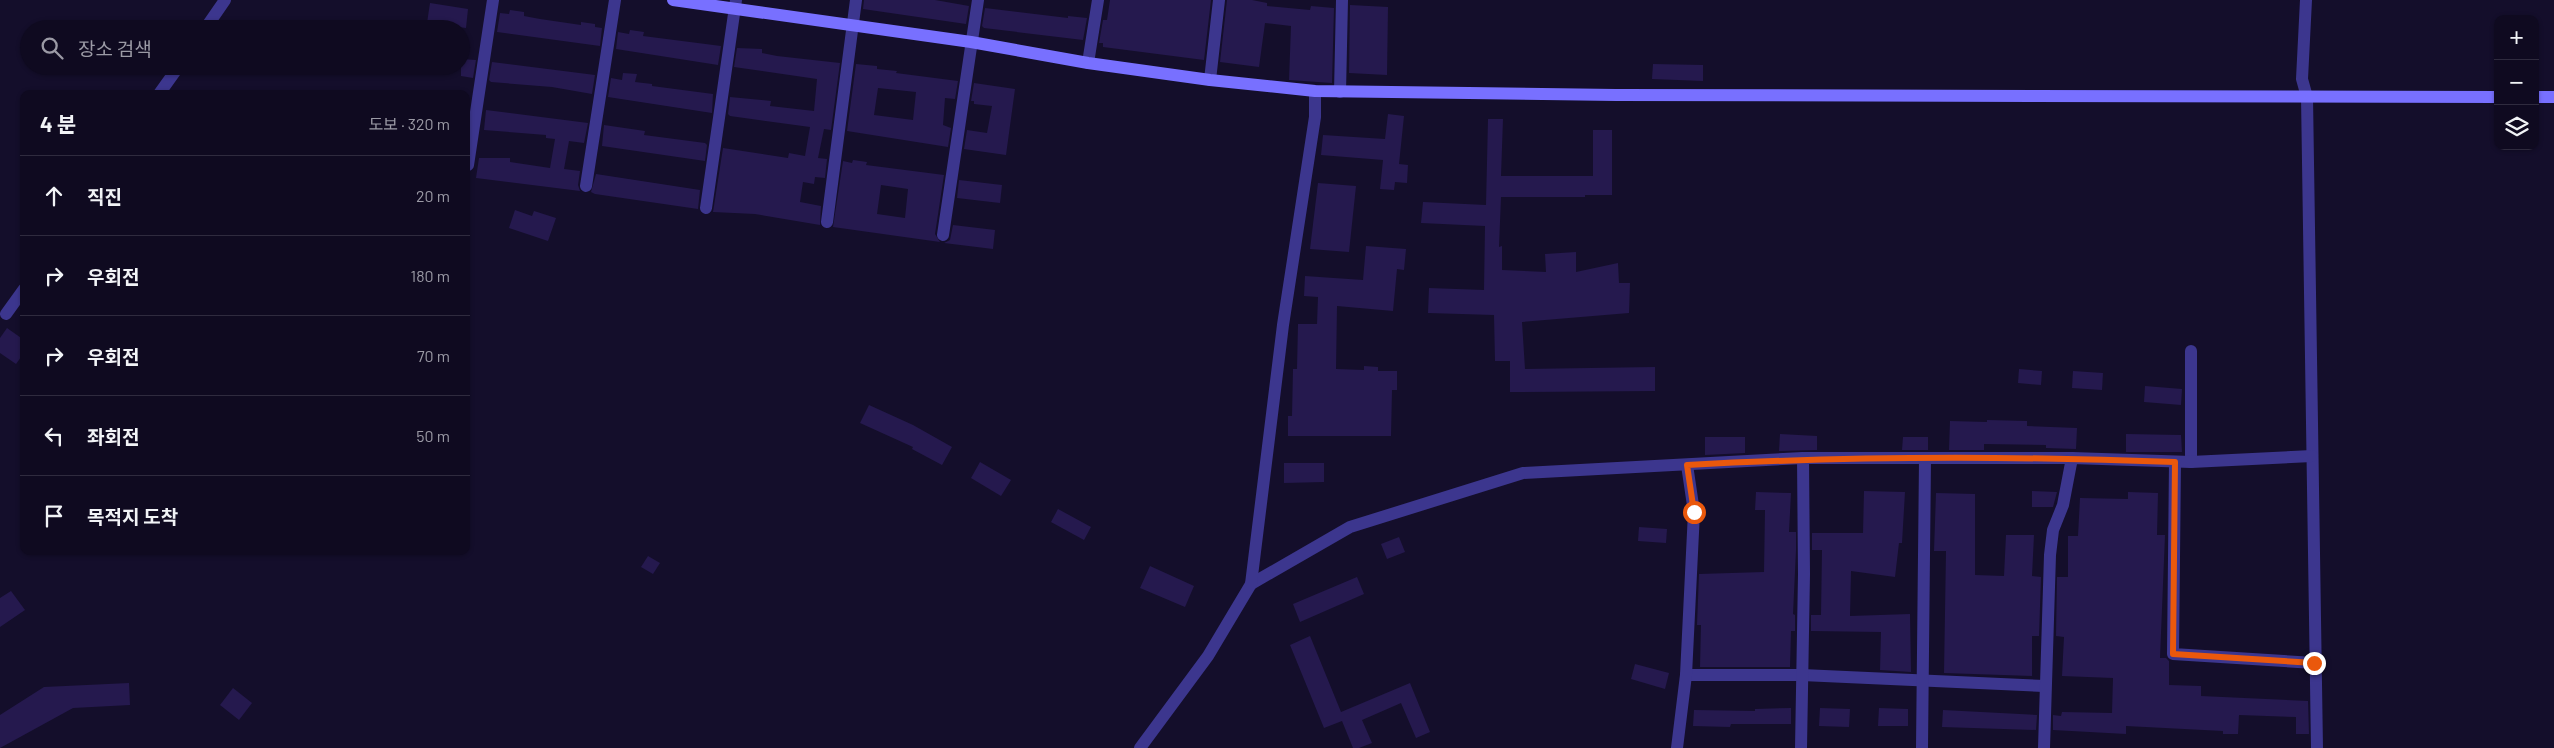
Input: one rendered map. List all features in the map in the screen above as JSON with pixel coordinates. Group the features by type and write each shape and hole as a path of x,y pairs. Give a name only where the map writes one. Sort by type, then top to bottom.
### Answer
{"street":[{"path":"211,20 225,0"},
{"path":"470,152 493,0"},
{"path":"586,186 615,0"},
{"path":"674,0 735,4 1088,63 1210,80 1315,91 2494,97"},
{"path":"827,222 856,0"},
{"path":"943,235 978,0"},
{"path":"1088,63 1098,0"},
{"path":"1210,80 1219,0"},
{"path":"1340,92 1342,0"},
{"path":"2306,0 2302,79 2307,97 2314,663 2317,748"},
{"path":"706,208 735,4"},
{"path":"163,90 173,75"},
{"path":"1140,748 1208,656 1251,584 1283,325 1315,117 1315,91"},
{"path":"2539,97 2554,97"},
{"path":"6,314 20,294"},
{"path":"2191,351 2191,462"},
{"path":"1251,584 1350,527 1523,472 1803,458 2072,458 2191,462 2312,456"},
{"path":"1800,748 1803,458"},
{"path":"2044,748 2044,686 2048,643 2047,596 2053,530 2063,506 2072,458"},
{"path":"1922,748 1925,459"},
{"path":"2175,462 2173,654 2314,663"},
{"path":"1677,748 1686,675 1694,512 1687,465"},
{"path":"1686,675 1802,675 2044,686"}],"building":[{"path":"864,0 935,0 969,6 966,24 863,9"},
{"path":"1110,0 1211,0 1204,60 1103,47 1103,43 1099,43 1103,20 1107,20"},
{"path":"1227,0 1252,0 1267,3 1267,6 1310,10 1311,6 1334,8 1332,83 1289,80 1291,26 1265,23 1259,67 1220,62"},
{"path":"430,3 468,9 467,20 427,20"},
{"path":"1350,5 1388,7 1387,75 1349,73"},
{"path":"985,8 1068,18 1068,16 1087,18 1083,40 984,28 982,26"},
{"path":"510,10 524,12 524,16 540,19 581,25 581,22 595,24 595,27 602,28 600,46 497,32 500,13 509,14"},
{"path":"630,30 644,32 643,36 721,46 718,65 616,49 618,32 629,34"},
{"path":"737,48 762,49 762,53 777,56 840,63 831,130 824,129 818,158 827,159 825,178 815,177 814,184 803,182 800,202 821,206 820,225 755,214 713,212 723,148 788,158 789,153 805,156 810,127 730,116 728,114 730,97 771,101 770,106 814,111 817,79 734,67"},
{"path":"470,60 476,60 473,78 461,76 470,75"},
{"path":"492,62 595,75 592,94 552,87 491,82 489,80"},
{"path":"856,64 877,66 877,69 897,71 896,73 958,81 955,99 945,98 943,125 951,128 948,147 847,131","holes":["878,88 916,92 913,120 874,115"]},
{"path":"1653,64 1703,65 1703,81 1652,79"},
{"path":"623,73 637,74 635,82 652,84 652,86 713,94 712,113 608,97 611,78 622,80"},
{"path":"974,83 1015,89 1006,155 964,149 967,130 987,133 992,106 974,104 974,101 971,101"},
{"path":"486,110 588,123 584,143 569,141 564,169 580,171 578,185 580,191 476,178 479,158 510,158 510,162 550,168 555,139 546,138 546,135 484,130"},
{"path":"1388,114 1404,116 1399,164 1408,165 1407,183 1395,182 1394,190 1380,189 1383,160 1321,155 1323,135 1385,139"},
{"path":"1488,119 1503,119 1501,176 1593,176 1593,130 1612,130 1612,195 1585,195 1585,197 1501,197 1499,247 1502,246 1502,270 1546,272 1545,254 1576,252 1576,272 1618,263 1619,283 1630,283 1629,313 1522,322 1525,369 1655,367 1655,391 1510,392 1510,361 1495,361 1494,315 1428,313 1429,288 1484,290 1485,226 1421,223 1423,202 1486,205"},
{"path":"604,125 645,131 644,135 705,143 707,145 705,161 602,146"},
{"path":"853,160 867,162 866,165 944,175 935,234 940,242 833,227 843,161 852,163","holes":["881,185 908,189 905,218 877,214"]},
{"path":"596,174 700,190 698,209 595,194 591,192"},
{"path":"959,180 1002,185 1000,203 957,198"},
{"path":"1318,183 1356,186 1349,252 1310,249"},
{"path":"515,210 532,216 534,211 556,218 548,241 509,228"},
{"path":"953,225 995,230 993,249 944,243 950,240"},
{"path":"1366,246 1406,249 1404,270 1397,269 1393,311 1337,306 1336,369 1364,370 1364,366 1378,367 1378,371 1397,371 1397,390 1392,390 1391,436 1288,436 1288,416 1292,416 1293,369 1297,369 1298,324 1317,324 1318,297 1304,296 1305,276 1363,280"},
{"path":"7,328 20,337 20,358 16,364 0,353 0,338"},
{"path":"2019,369 2042,371 2041,385 2018,383"},
{"path":"2073,371 2103,373 2102,390 2072,388"},
{"path":"2145,386 2182,389 2181,405 2144,402"},
{"path":"869,405 913,425 952,447 942,465 912,449 913,447 860,423"},
{"path":"1987,420 2027,421 2027,426 2077,428 2076,449 2046,448 2046,445 1984,444 1984,450 1949,450 1950,421 1987,422"},
{"path":"1780,434 1817,436 1817,450 1779,451"},
{"path":"2126,434 2181,435 2182,452 2126,452"},
{"path":"1705,437 1745,437 1745,453 1705,455"},
{"path":"1903,437 1928,437 1928,450 1902,450"},
{"path":"980,462 1011,480 1001,496 971,478"},
{"path":"1284,463 1324,463 1324,482 1284,483"},
{"path":"1864,491 1905,492 1902,543 1899,543 1895,577 1851,571 1850,616 1910,614 1911,672 1880,670 1881,632 1811,631 1811,615 1821,615 1822,550 1812,550 1812,533 1863,533"},
{"path":"2032,491 2057,492 2053,507 2032,507"},
{"path":"1756,492 1791,493 1789,532 1796,532 1796,550 1793,614 1795,615 1795,631 1791,631 1790,667 1700,667 1701,625 1697,625 1699,574 1764,572 1765,510 1755,510"},
{"path":"2128,492 2158,493 2157,535 2165,535 2160,658 2166,658 2169,661 2169,685 2201,686 2201,696 2308,701 2309,734 2296,734 2296,717 2239,715 2238,734 2223,734 2223,731 2126,726 2126,734 2053,730 2053,715 2061,716 2062,712 2112,713 2113,678 2062,676 2064,637 2056,636 2057,577 2068,577 2068,536 2078,536 2080,498 2128,499"},
{"path":"1936,493 1975,494 1975,575 2004,576 2006,535 2034,535 2032,576 2041,577 2039,636 2032,636 2032,676 1944,673 1946,551 1934,551"},
{"path":"1058,509 1091,527 1084,540 1051,522"},
{"path":"1639,527 1667,529 1666,543 1638,541"},
{"path":"1399,537 1405,552 1387,559 1381,544"},
{"path":"648,556 660,563 653,574 641,567"},
{"path":"1150,566 1194,586 1185,607 1140,588"},
{"path":"1357,577 1364,594 1300,622 1293,604"},
{"path":"11,591 25,610 0,627 0,598"},
{"path":"1310,636 1341,712 1410,683 1430,732 1416,738 1401,703 1362,720 1372,743 1359,748 1353,748 1342,721 1324,728 1290,645"},
{"path":"1635,664 1669,673 1665,689 1631,679"},
{"path":"129,683 130,705 73,708 0,748 0,715 44,687"},
{"path":"233,688 252,703 239,720 220,705"},
{"path":"1791,708 1791,724 1731,724 1730,727 1693,726 1694,710 1755,711 1755,709"},
{"path":"1820,708 1850,709 1849,727 1819,726"},
{"path":"1879,708 1908,709 1908,726 1878,726"},
{"path":"1943,710 2037,715 2036,730 1942,727"}],"route":[{"path":"1694,512 1687,465 1803,458 2072,458 2175,462 2173,654 2314,663"}]}
